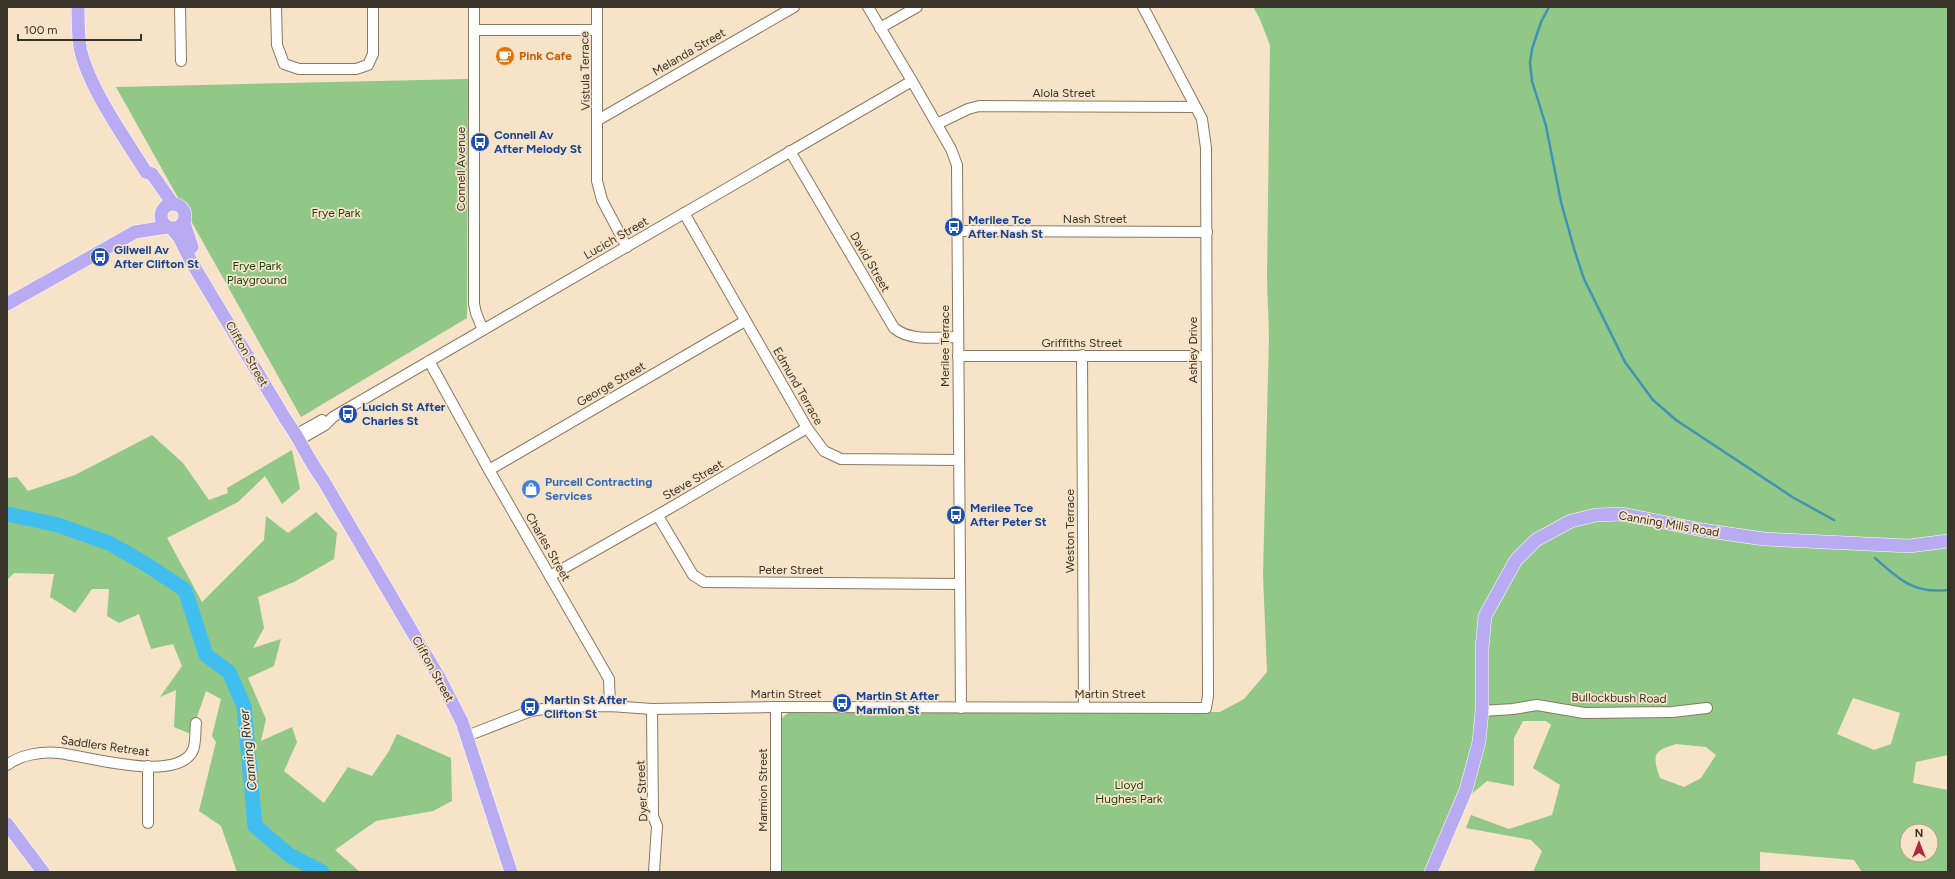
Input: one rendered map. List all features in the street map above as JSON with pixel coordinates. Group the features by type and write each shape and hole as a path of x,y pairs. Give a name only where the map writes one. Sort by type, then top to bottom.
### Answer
{"main road":[{"path":"78,7 78,30 86,65 92,81 146,172 145,178 166,209"},
{"path":"166,209 162,221 169,227"},
{"path":"7,304 135,232 169,227 178,228 184,223 185,216 183,209 166,209 141,224 135,232"},
{"name":"Clifton Street","path":"184,223 189,241 201,263 301,436 323,480 440,679 467,736 511,872"},
{"name":"Clifton Street","path":"169,227 183,244 192,262 286,420 301,436"},
{"name":"Canning Mills Road","path":"1432,872 1458,812 1474,767 1479,742 1482,710 1482,648 1486,616 1516,560 1536,540 1571,521 1596,515 1622,514 1702,530 1764,539 1909,546 1948,541"},
{"path":"7,824 43,872"}],"street":[{"path":"180,7 181,61"},
{"path":"276,7 276,46 284,64 299,69 356,69 368,65 373,54 373,7"},
{"name":"Connell Avenue","path":"474,7 474,304 483,330"},
{"name":"Vistula Terrace","path":"597,7 597,181 602,200 627,247"},
{"name":"Melanda Street","path":"598,120 794,7"},
{"name":"Merilee Terrace","path":"868,7 912,80 957,165 961,708"},
{"path":"880,28 917,7"},
{"name":"Ashley Drive","path":"1144,7 1202,119 1206,148 1208,696 1206,708"},
{"path":"474,30 597,30"},
{"name":"Lucich Street","path":"301,436 323,420 333,417 912,80"},
{"name":"Alola Street","path":"936,124 968,109 979,106 1195,107"},
{"name":"David Street","path":"790,151 894,328 903,334 915,337 958,337"},
{"name":"Edmund Terrace","path":"684,213 807,428 824,451 841,459 959,460"},
{"name":"Nash Street","path":"958,231 1207,232"},
{"name":"George Street","path":"489,470 745,321"},
{"name":"Weston Terrace","path":"1082,355 1084,707"},
{"name":"Griffiths Street","path":"958,356 1206,356"},
{"name":"Charles Street","path":"430,361 489,470 609,679 610,706"},
{"name":"Steve Street","path":"550,576 658,516 807,428"},
{"name":"Peter Street","path":"658,516 693,575 704,582 960,584"},
{"name":"Bullockbush Road","path":"1482,710 1513,709 1537,705 1584,713 1672,712 1707,708"},
{"name":"Martin Street","path":"467,736 531,711 556,707 610,706 652,709 776,707 1206,708"},
{"name":"Marmion Street","path":"776,707 776,872"},
{"name":"Dyer Street","path":"652,709 653,816 656,826 654,872"},
{"name":"Saddlers Retreat","path":"7,765 15,759 35,754 58,752 106,762 148,766 170,765 183,761 193,750 196,722"},
{"path":"148,766 148,823"}],"green space":[{"name":"Lloyd Hughes Park","path":"1253,7 1948,7 1948,755 1916,762 1913,783 1948,790 1948,872 1862,872 1854,860 1760,852 1760,870 1762,872 1533,872 1542,851 1531,840 1466,828 1471,815 1509,829 1552,815 1560,785 1533,768 1551,725 1546,721 1523,721 1514,738 1514,786 1487,781 1455,808 1428,872 780,872 780,723 781,719 788,713 1220,712 1244,699 1267,672 1263,575 1269,337 1267,278 1270,45 1259,17","holes":["1853,698 1900,713 1891,744 1874,750 1837,734","1676,744 1706,747 1716,755 1701,778 1684,787 1660,778 1655,759 1656,755 1663,749"]},
{"name":"Frye Park","path":"468,79 467,318 301,417 116,87"},
{"path":"152,435 183,463 209,500 228,493 227,488 292,450 300,489 282,504 265,476 238,502 167,538 202,602 264,540 266,516 288,533 316,512 337,533 334,559 294,582 258,597 264,628 253,648 281,639 274,666 248,678 266,719 261,741 292,727 297,742 284,771 324,803 348,767 372,776 389,751 397,734 451,758 452,801 433,811 376,821 335,850 360,872 237,872 221,826 199,811 216,742 212,736 221,699 206,691 191,734 174,727 176,690 160,697 182,666 173,644 151,649 139,614 119,623 107,616 109,589 92,589 75,613 50,597 54,574 14,573 7,580 7,478 17,477 28,491 75,475"}],"waterway":[{"path":"1549,7 1541,22 1532,49 1530,63 1532,81 1546,126 1561,202 1575,252 1584,279 1625,362 1653,400 1676,420 1794,498 1834,520"},
{"name":"Canning River","path":"7,514 58,525 109,543 144,563 185,590 206,655 229,672 244,706 255,826 289,855 322,872"},
{"path":"1875,558 1899,578 1916,587 1925,590 1948,590"}],"place":[{"name":"Pink Cafe","path":"505,56"},
{"name":"Connell Av After Melody St","path":"480,142"},
{"name":"Merilee Tce After Nash St","path":"954,227"},
{"name":"Gilwell Av After Clifton St","path":"100,257"},
{"name":"Lucich St After Charles St","path":"348,414"},
{"name":"Purcell Contracting Services","path":"531,489"},
{"name":"Merilee Tce After Peter St","path":"956,515"},
{"name":"Martin St After Marmion St","path":"842,703"},
{"name":"Martin St After Clifton St","path":"530,707"}],"park label":[{"name":"Frye Park Playground","path":"257,273"}]}
